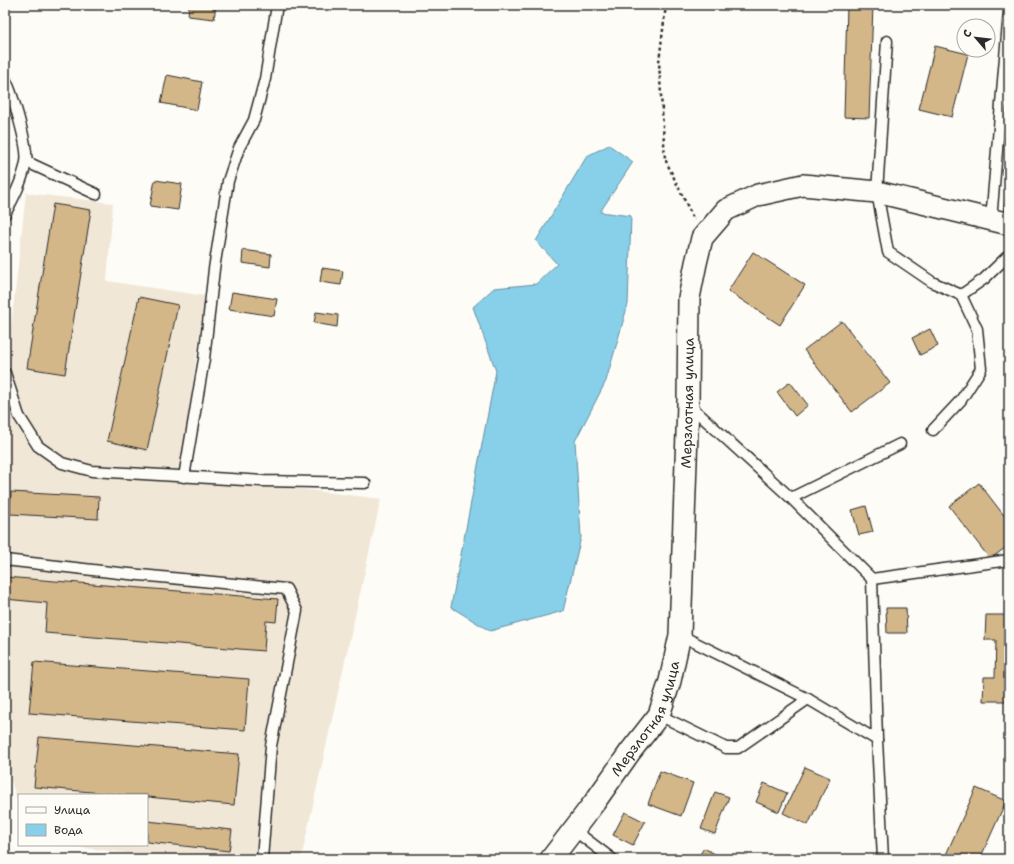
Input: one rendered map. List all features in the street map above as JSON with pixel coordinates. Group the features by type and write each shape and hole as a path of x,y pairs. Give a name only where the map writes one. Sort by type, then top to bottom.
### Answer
{"street":[{"name":"Мерзлотная улица","path":"551,859 659,715 670,681 680,635 688,404 689,298 702,238 726,210 758,195 802,185 877,192 1000,222"}],"lane":[{"path":"184,477 204,359 214,269 228,180 239,148 254,120 265,79 277,5"},
{"path":"1000,222 1009,11"},
{"path":"887,41 877,192 888,252 932,282 961,295 977,329 981,369 961,400 933,430"},
{"path":"5,79 25,139 27,162 16,192 5,214"},
{"path":"27,162 96,194"},
{"path":"961,295 984,279 1009,255"},
{"path":"5,373 19,416 38,446 62,463 92,472 263,481 365,483"},
{"path":"688,404 791,498 872,579 877,740 884,858"},
{"path":"791,498 900,444"},
{"path":"5,560 119,573 286,589 297,611 271,746 262,859"},
{"path":"872,579 1009,560"},
{"path":"680,635 808,699 877,740"},
{"path":"659,715 726,748 738,748 808,699"},
{"path":"574,830 612,859"}],"path":[{"path":"666,5 659,62 665,159 702,238"}],"shaded area":[{"path":"26,193 113,203 107,281 205,296 180,474 381,499 301,859 180,859 68,846 148,846 148,794 18,794 18,804 5,761 5,381"}],"water":[{"path":"609,145 633,162 600,212 631,216 628,304 606,381 575,441 581,537 563,611 490,631 451,607 496,371 473,307 494,288 536,284 557,264 536,241 587,156"}],"building":[{"path":"189,5 216,5 214,19 188,16"},
{"path":"847,5 873,5 869,118 844,117"},
{"path":"935,46 956,51 956,58 967,58 952,117 919,109"},
{"path":"167,75 202,82 197,110 161,103"},
{"path":"1009,172 1009,215 1003,214"},
{"path":"155,180 182,184 178,210 150,206"},
{"path":"53,204 91,210 65,374 27,368"},
{"path":"243,250 271,254 270,267 242,263"},
{"path":"753,252 805,285 780,325 728,291"},
{"path":"322,268 343,271 341,285 320,282"},
{"path":"232,292 277,299 274,316 229,309"},
{"path":"139,297 178,305 147,450 107,441"},
{"path":"316,312 338,315 337,327 314,323"},
{"path":"842,321 890,383 852,412 804,350"},
{"path":"930,329 938,346 920,355 912,338"},
{"path":"790,382 808,405 795,416 777,392"},
{"path":"979,483 1009,522 1009,545 990,559 949,506"},
{"path":"11,492 99,497 98,519 10,514"},
{"path":"866,506 873,532 859,535 852,510"},
{"path":"5,577 278,599 276,622 266,621 264,651 45,633 47,603 5,599"},
{"path":"886,608 906,608 907,633 887,633"},
{"path":"986,615 1009,615 1009,701 983,701 984,677 995,677 996,640 985,640"},
{"path":"34,662 249,679 245,730 29,713"},
{"path":"39,737 239,754 234,805 148,797 148,794 114,794 34,787"},
{"path":"805,767 830,778 808,825 783,813"},
{"path":"660,771 693,783 681,816 648,804"},
{"path":"764,783 787,793 779,812 756,802"},
{"path":"976,788 1006,801 980,859 944,859"},
{"path":"715,792 729,797 715,834 701,829"},
{"path":"625,812 645,822 633,845 613,835"},
{"path":"148,821 232,830 229,851 148,842"},
{"path":"704,848 724,859 697,859"}]}
